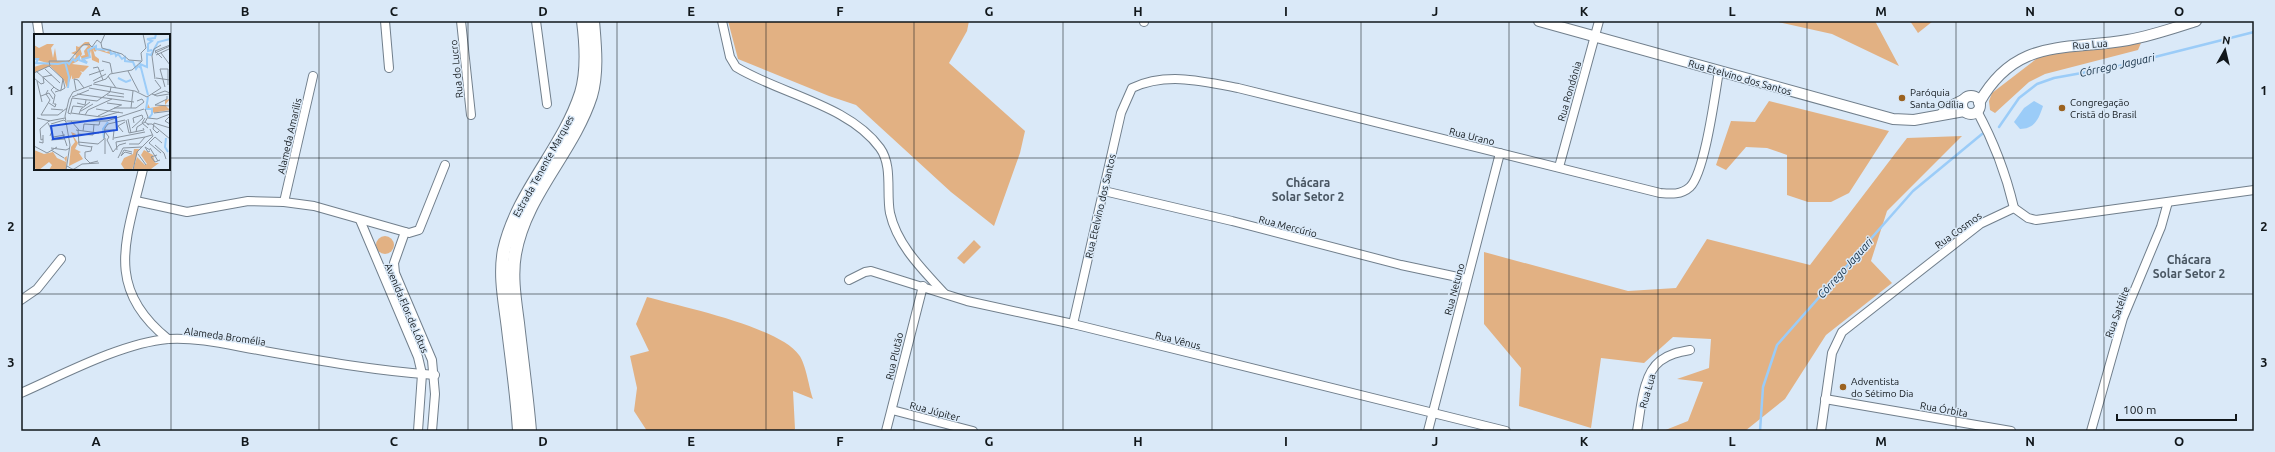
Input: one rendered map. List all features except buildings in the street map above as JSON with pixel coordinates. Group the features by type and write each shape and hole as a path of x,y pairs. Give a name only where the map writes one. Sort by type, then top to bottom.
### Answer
{"main road":[{"name":"Estrada Tenente Marques","path":"519,431 504,297 502,270 504,251 516,212 568,124 581,93 586,63 583,21"},
{"name":"Estrada Tenente Marques","path":"530,431 515,296 515,253 527,216 577,128 591,96 595,61 593,21"}],"street":[{"path":"37,21 39,34"},
{"path":"385,21 389,68"},
{"name":"Rua do Lucro","path":"461,21 471,114"},
{"path":"536,21 547,104"},
{"path":"722,21 730,57 736,67 852,122 881,149 886,161 890,213 895,227 912,258 944,294"},
{"name":"Rua Etelvino dos Santos","path":"1539,21 1892,119 1914,120 1964,111"},
{"name":"Rua Rondônia","path":"1559,167 1599,21"},
{"name":"Rua Lua","path":"1977,104 1992,83 2025,56 2036,52 2061,47 2130,40 2196,21"},
{"name":"Rua Urano","path":"1132,88 1146,81 1191,79 1238,88 1660,193 1683,192 1695,180 1700,165 1719,71"},
{"name":"Alameda Amarilis","path":"284,202 313,76"},
{"name":"Rua Etelvino dos Santos","path":"1073,324 1121,113 1132,88"},
{"path":"1977,104 1972,114 1964,111 1962,106 1963,100 1968,97 1977,104 2007,178 2014,208 2028,218 2036,220 2254,190"},
{"name":"Rua Etelvino dos Santos","path":"1942,114 1947,108 1963,100"},
{"name":"Rua Netuno","path":"1428,431 1500,153"},
{"path":"136,201 187,212 248,201 284,202 314,206 405,232 419,230 444,165"},
{"path":"143,170 125,246 124,265 127,284 133,299 146,318 168,339"},
{"name":"Rua Mercúrio","path":"1104,191 1232,221 1393,264 1467,279"},
{"name":"Rua Satélite","path":"2091,431 2123,318 2161,226 2168,202"},
{"name":"Rua Cosmos","path":"1821,431 1832,353 1842,332 1980,224 2014,208"},
{"name":"Avenida Flor de Lótus","path":"360,220 398,313 412,340 422,374 418,431"},
{"name":"Avenida Flor de Lótus","path":"405,232 394,263 395,273 401,290 428,348 435,375 432,431"},
{"path":"21,300 37,289 61,259"},
{"name":"Rua Vênus","path":"849,280 871,271 923,286 967,302 1073,324 1506,431"},
{"name":"Rua Plutão","path":"886,431 923,286"},
{"name":"Alameda Bromélia","path":"21,392 98,359 139,345 168,339 207,342 310,359 435,375"},
{"name":"Rua Lua","path":"1637,431 1650,374 1661,360 1672,354 1690,350"},
{"name":"Rua Órbita","path":"1825,399 2011,431"},
{"name":"Rua Júpiter","path":"892,410 973,431"}],"shaded area":[{"path":"728,21 969,21 967,31 949,63 1025,131 1020,153 994,226 951,192 856,105 829,96 738,59"},
{"path":"1774,21 1875,21 1899,66 1832,34"},
{"path":"1910,21 1933,21 1918,33"},
{"path":"2141,43 2138,50 2045,74 2029,82 1995,113 1990,110 1989,101 1992,93 2040,56 2055,52"},
{"path":"1769,101 1889,131 1849,193 1831,202 1808,202 1787,195 1787,155 1767,148 1746,147 1726,170 1716,165 1731,121 1755,122"},
{"path":"1962,136 1887,211 1871,261 1892,283 1826,335 1785,399 1745,431 1663,431 1688,421 1703,382 1677,379 1709,368 1711,339 1673,337 1644,363 1601,358 1591,428 1519,406 1521,368 1484,324 1484,252 1628,291 1676,288 1707,239 1810,265 1907,138"},
{"path":"385,236 391,239 394,245 391,251 385,254 379,251 376,245 379,239"},
{"path":"974,240 981,247 964,264 957,258"},
{"path":"647,297 729,319 752,327 788,345 799,355 801,359 813,399 793,391 795,429 792,431 647,431 634,411 637,388 630,356 649,351 636,324"}],"water":[{"path":"2034,101 2043,106 2038,119 2033,125 2025,129 2020,129 2014,122 2024,108"}],"waterway":[{"name":"Córrego Jaguari","path":"1999,127 2019,98 2037,84 2054,78 2115,67 2254,32"},
{"name":"Córrego Jaguari","path":"1760,431 1763,387 1777,345 1913,191 1982,134"}],"place":[{"name":"Paróquia Santa Odília","path":"1902,98"},
{"name":"Congregação Cristã do Brasil","path":"2062,108"},
{"name":"Adventista do Sétimo Dia","path":"1843,387"}],"district":[{"name":"Chácara Solar Setor 2","path":"1308,190"},
{"name":"Chácara Solar Setor 2","path":"2189,267"}]}
